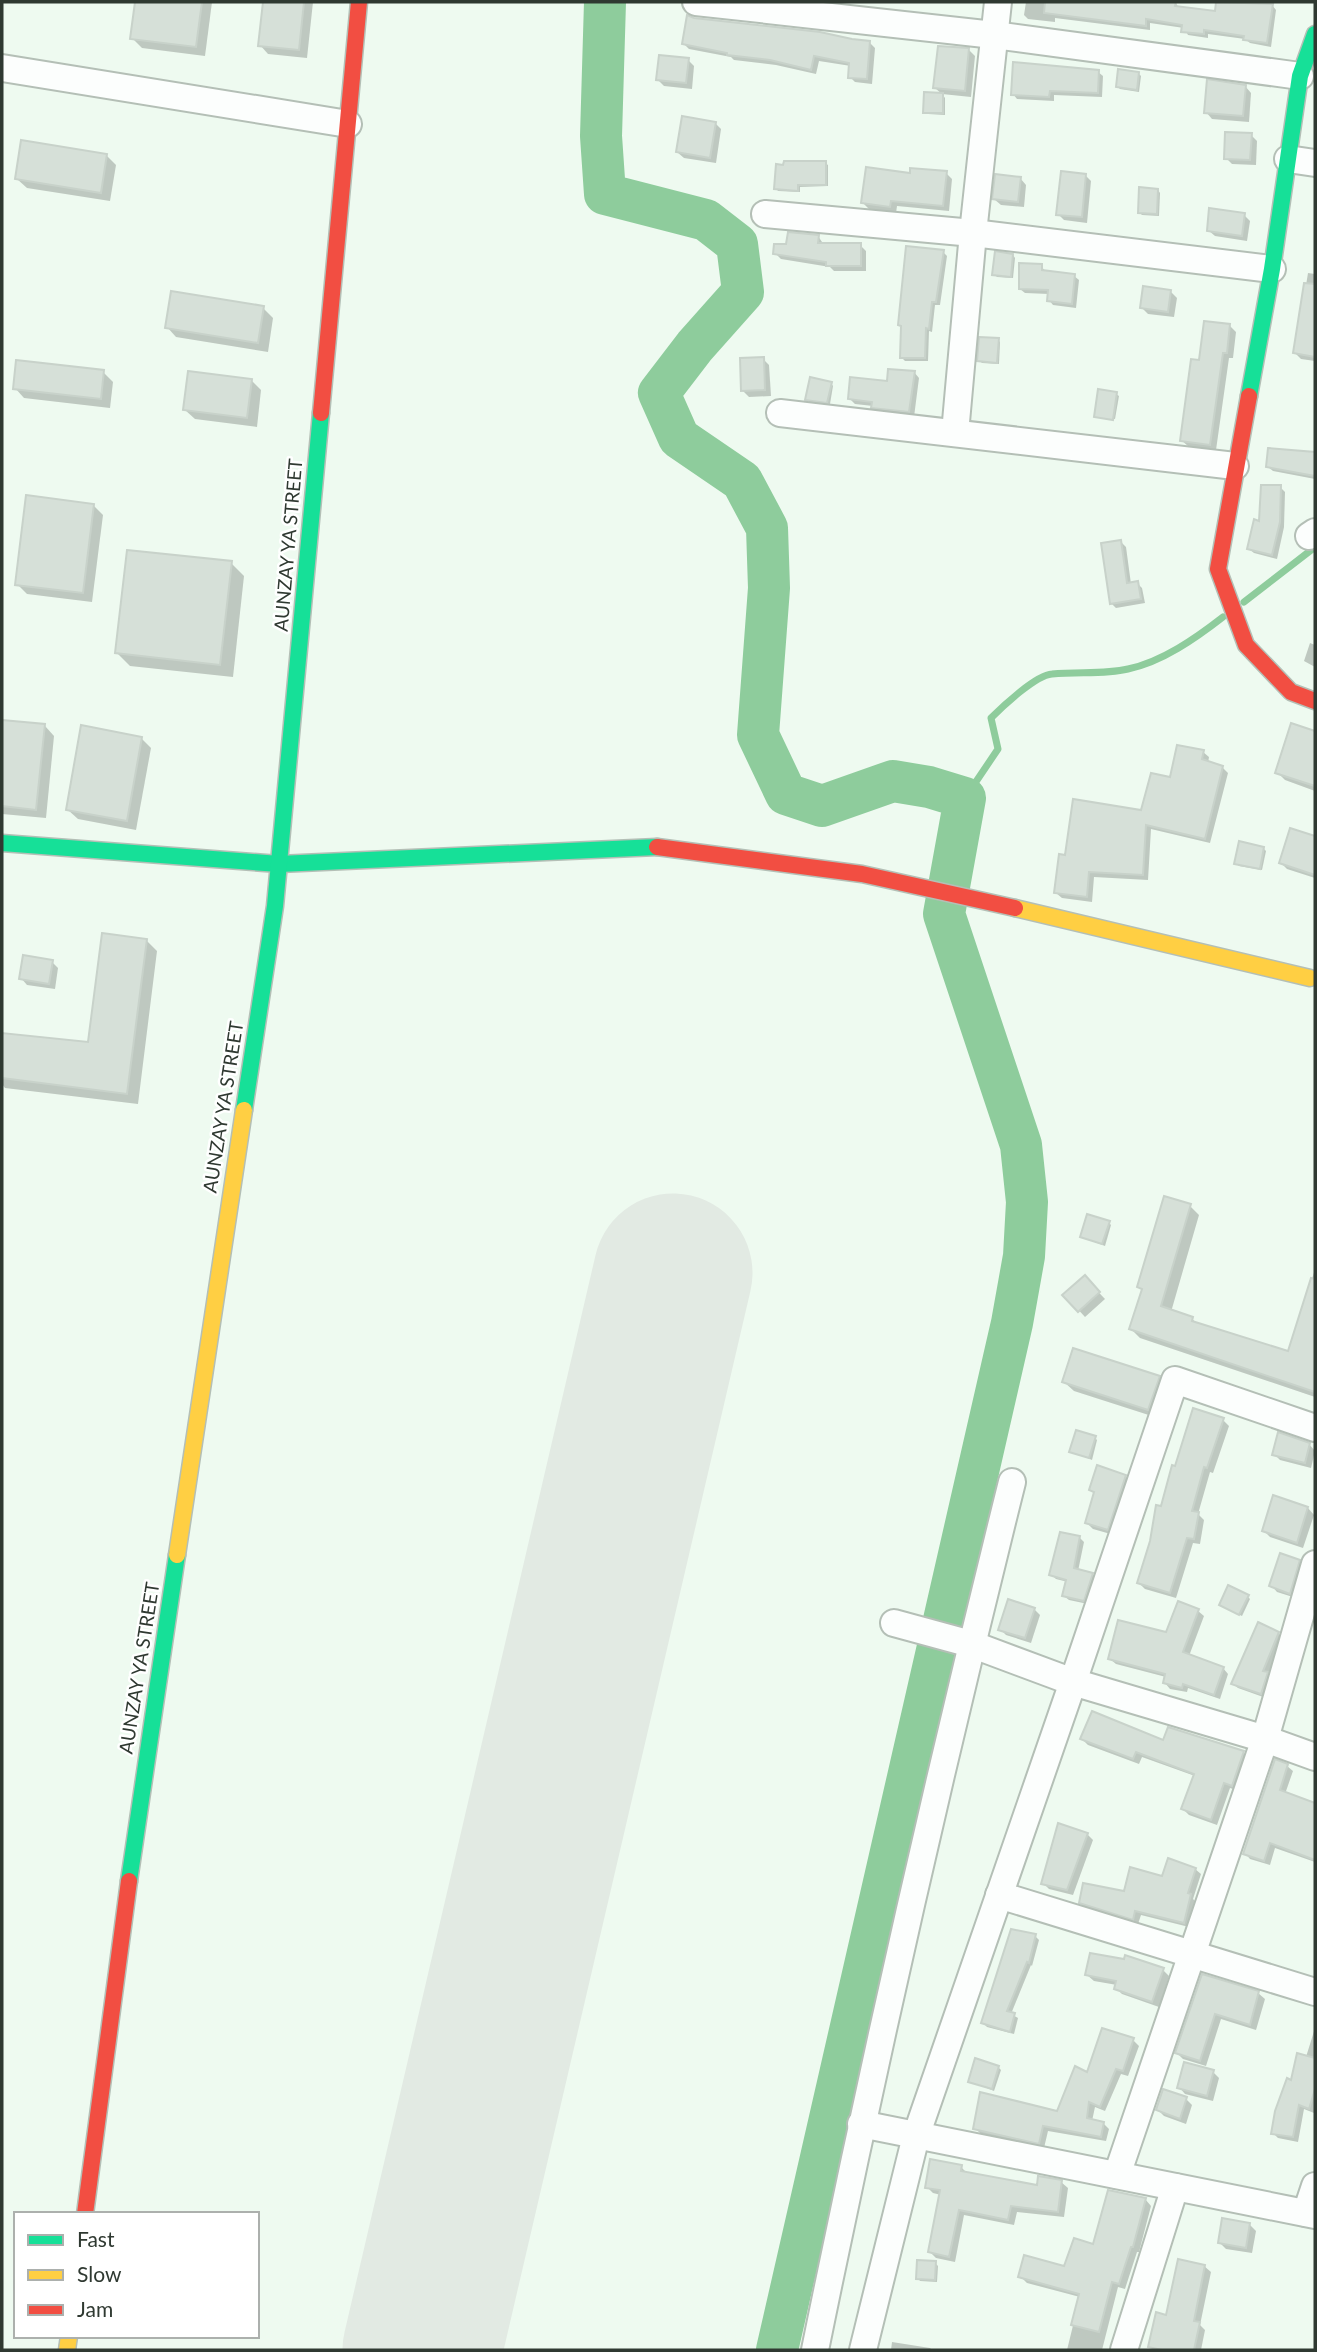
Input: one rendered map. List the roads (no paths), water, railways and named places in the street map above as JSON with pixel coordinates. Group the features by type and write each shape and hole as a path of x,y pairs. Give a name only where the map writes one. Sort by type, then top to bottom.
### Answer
{"street":[{"name":"AUNZAY YA STREET","path":"85,2212 140,1799 275,906 359,2"},
{"path":"696,2 994,35 1300,76"},
{"path":"955,433 998,2"},
{"path":"1315,34 1300,76 1272,269 1218,569 1246,645 1291,692 1315,701"},
{"path":"2,68 348,124"},
{"path":"1288,159 1315,163"},
{"path":"765,214 973,233 1272,269"},
{"path":"780,413 1235,466"},
{"path":"2,843 279,864 650,846 862,874 1314,974"},
{"path":"863,2350 916,2136 1175,1380 1315,1428"},
{"path":"815,2350 861,2124 971,1644 1012,1482"},
{"path":"1117,2175 1265,1739 1315,1564"},
{"path":"894,1623 971,1644 1073,1682 1265,1739 1315,1757"},
{"path":"999,1895 1315,1992"},
{"path":"861,2124 1311,2214 1315,2186"},
{"path":"1124,2350 1175,2187"}],"waterway":[{"path":"605,2 601,136 605,194 706,220 737,244 743,292 695,346 659,393 679,438 742,481 767,528 769,588 758,735 786,794 822,806 893,781 929,787 965,798 944,914 1021,1145 1027,1202 1024,1256 1012,1323 777,2350"},
{"path":"1244,602 1315,547"},
{"path":"965,798 998,749 991,718 1029,685 1052,674 1109,672 1141,666 1178,648 1223,617"}]}
